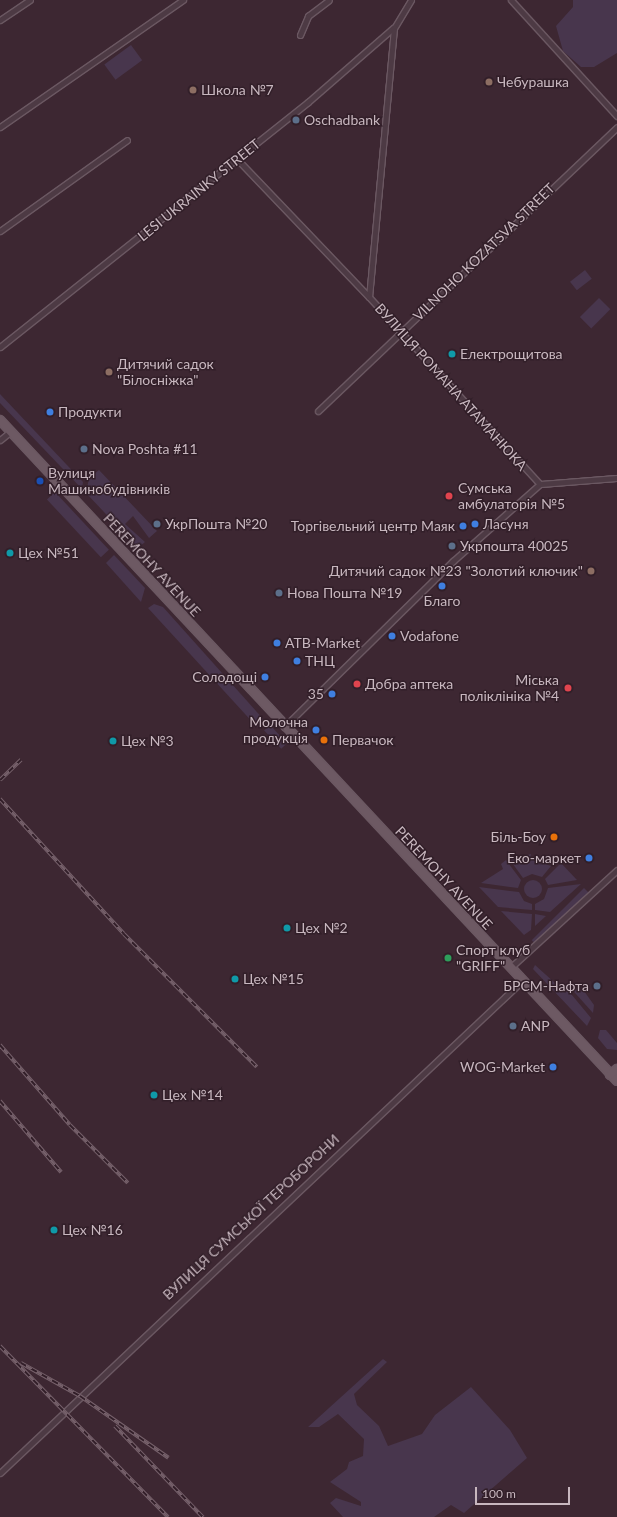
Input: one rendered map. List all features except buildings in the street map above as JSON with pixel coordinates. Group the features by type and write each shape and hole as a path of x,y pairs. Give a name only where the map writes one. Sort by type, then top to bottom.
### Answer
{"main road":[{"name":"PEREMOHY AVENUE","path":"0,420 284,727 617,1081"},
{"path":"610,1074 617,1069"}],"street":[{"path":"0,20 30,0"},
{"path":"0,127 183,0"},
{"path":"300,35 308,16 329,0"},
{"path":"511,0 617,116"},
{"name":"ВУЛИЦЯ РОМАНА АТАМАНЮКА","path":"410,1 394,28 369,297 540,484"},
{"name":"LESI UKRAINKY STREET","path":"0,348 237,159 394,28"},
{"name":"VILNOHO KOZATSVA STREET","path":"318,411 617,127"},
{"path":"0,231 127,140"},
{"path":"237,159 369,297"},
{"path":"0,440 11,431"},
{"path":"284,727 453,561 540,484 617,478"},
{"path":"510,968 617,870"},
{"name":"ВУЛИЦЯ СУМСЬКОЇ ТЕРОБОРОНИ","path":"0,1473 522,981"}],"shaded area":[{"path":"573,0 617,0 617,53 594,67 581,67 563,51 556,26 573,7"},
{"path":"131,45 142,60 115,80 104,64"},
{"path":"585,270 592,279 577,290 570,282"},
{"path":"599,298 610,309 591,328 580,317"},
{"path":"0,394 83,482 82,489 0,403"},
{"path":"99,470 157,531 149,538 133,516 125,524 145,542 138,548 86,493 89,478"},
{"path":"55,492 109,550 101,557 47,500"},
{"path":"114,555 145,588 141,602 106,563"},
{"path":"154,604 163,607 264,720 257,727 148,608"},
{"path":"270,725 287,743 281,749 264,730"},
{"path":"531,854 530,859 551,866 542,877 532,874 523,878 510,860"},
{"path":"506,860 521,880 518,888 481,883 503,869 501,864"},
{"path":"561,863 577,880 548,885 545,879"},
{"path":"529,880 537,880 542,885 540,896 537,898 529,898 524,893 524,885"},
{"path":"581,884 550,912 535,910 535,904 544,899 548,888"},
{"path":"479,887 519,892 524,901 532,904 532,910 498,907"},
{"path":"584,888 588,892 536,945 532,940"},
{"path":"501,911 532,914 531,930 524,935"},
{"path":"535,914 546,916 535,926"},
{"path":"535,965 555,983 562,983 591,1018 587,1026 533,969"},
{"path":"567,984 584,991 594,1005 593,1013"},
{"path":"600,1030 606,1030 617,1043 617,1050 607,1049 598,1038"},
{"path":"383,1359 387,1362 354,1394 357,1405 379,1426 388,1446 422,1434 435,1415 471,1387 510,1430 527,1458 464,1513 451,1505 434,1517 343,1517 330,1503 336,1498 361,1506 361,1502 330,1482 347,1469 349,1462 363,1456 364,1439 338,1414 319,1427 308,1427"}],"railway":[{"path":"0,780 21,760"},
{"path":"0,799 124,934 257,1067"},
{"path":"0,1045 70,1125 128,1183"},
{"path":"0,1101 61,1172"},
{"path":"0,1346 168,1517"},
{"path":"21,1363 80,1396 169,1458"},
{"path":"115,1426 203,1517"}],"place":[{"name":"Чебурашка","path":"489,82"},
{"name":"Школа №7","path":"193,90"},
{"name":"Oschadbank","path":"296,120"},
{"name":"Електрощитова","path":"452,354"},
{"name":"Дитячий садок \"Білосніжка\"","path":"109,372"},
{"name":"Продукти","path":"50,412"},
{"name":"Nova Poshta #11","path":"84,449"},
{"name":"Вулиця Машинобудівників","path":"40,481"},
{"name":"Сумська амбулаторія №5","path":"449,496"},
{"name":"УкрПошта №20","path":"157,524"},
{"name":"Ласуня","path":"475,524"},
{"name":"Торгівельний центр Маяк","path":"463,526"},
{"name":"Укрпошта 40025","path":"452,546"},
{"name":"Цех №51","path":"10,553"},
{"name":"Дитячий садок №23 \"Золотий ключик\"","path":"591,571"},
{"name":"Благо","path":"442,586"},
{"name":"Нова Пошта №19","path":"279,593"},
{"name":"Vodafone","path":"392,636"},
{"name":"ATB-Market","path":"277,643"},
{"name":"ТНЦ","path":"297,661"},
{"name":"Солодощі","path":"265,677"},
{"name":"Добра аптека","path":"357,684"},
{"name":"Міська поліклініка №4","path":"568,688"},
{"name":"35","path":"332,694"},
{"name":"Молочна продукція","path":"316,730"},
{"name":"Первачок","path":"324,740"},
{"name":"Цех №3","path":"113,741"},
{"name":"Біль-Боу","path":"554,837"},
{"name":"Еко-маркет","path":"589,858"},
{"name":"Цех №2","path":"287,928"},
{"name":"Спорт клуб \"GRIFF\"","path":"448,958"},
{"name":"Цех №15","path":"235,979"},
{"name":"БРСМ-Нафта","path":"597,986"},
{"name":"ANP","path":"513,1026"},
{"name":"WOG-Market","path":"553,1067"},
{"name":"Цех №14","path":"154,1095"},
{"name":"Цех №16","path":"54,1230"}]}
